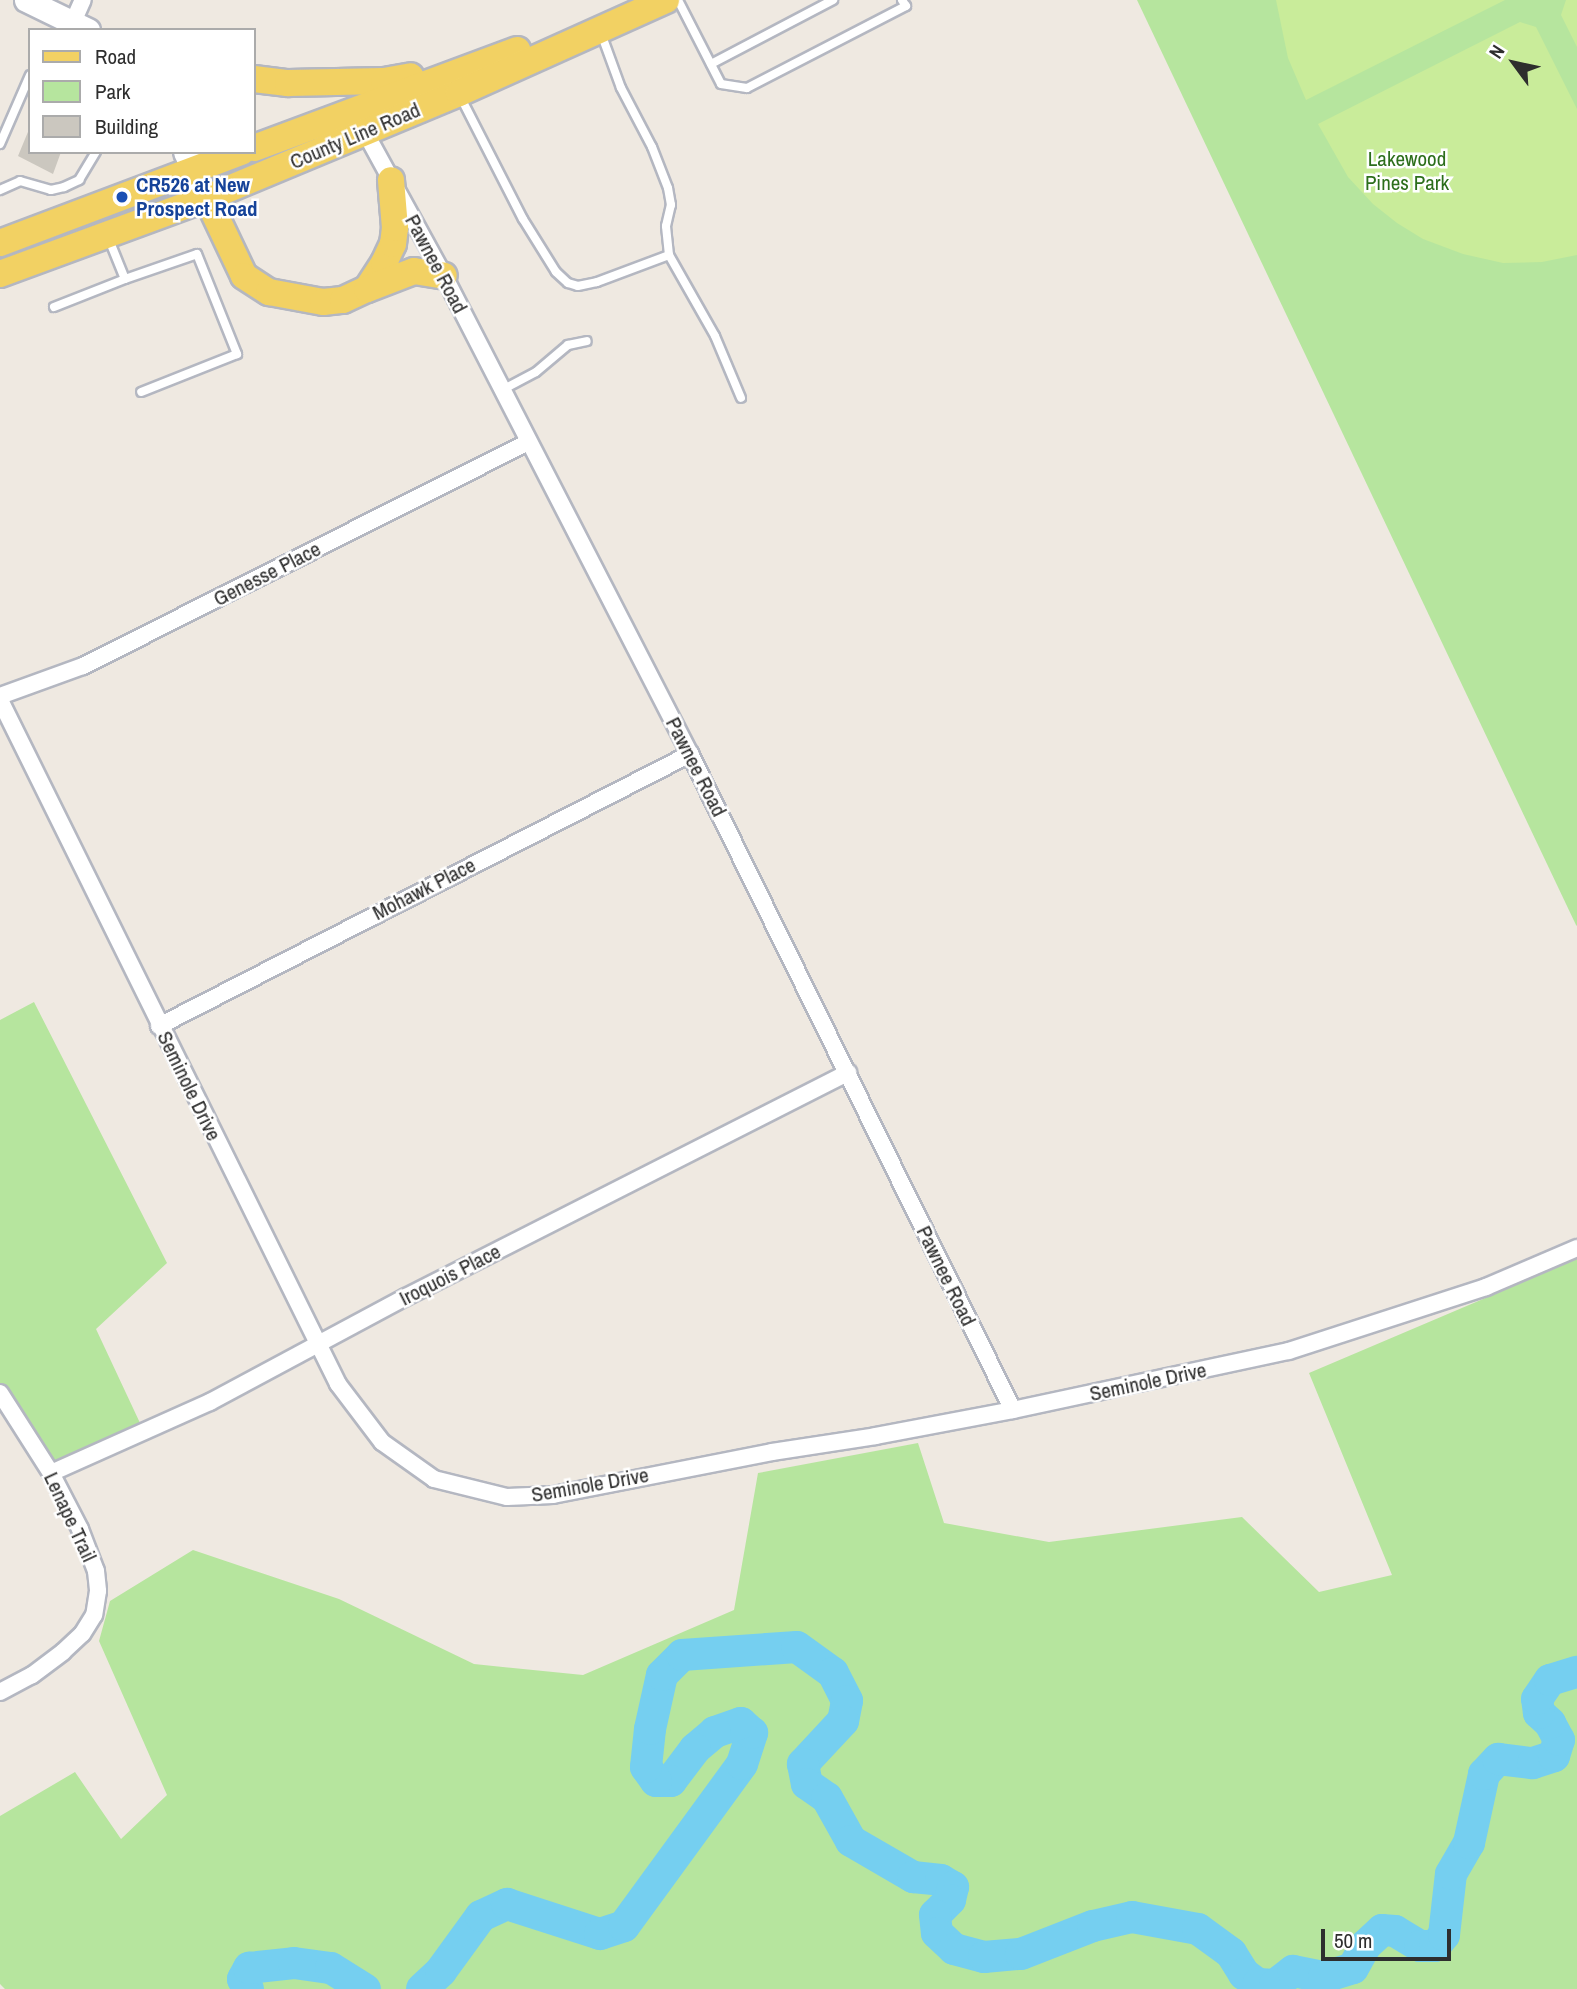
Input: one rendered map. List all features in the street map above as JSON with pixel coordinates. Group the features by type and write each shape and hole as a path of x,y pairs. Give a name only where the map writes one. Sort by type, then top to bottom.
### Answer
{"main road":[{"path":"26,0 69,16"},
{"name":"County Line Road","path":"256,147 658,0"},
{"name":"County Line Road","path":"0,274 207,198 459,93 666,0"},
{"path":"256,79 288,83 384,81 478,64"},
{"path":"0,243 190,161 230,154"},
{"path":"190,161 244,276 269,292 323,302 343,300 414,271 444,276"},
{"path":"367,289 393,244 396,228 391,180"}],"street":[{"path":"69,16 83,0"},
{"name":"Pawnee Road","path":"365,132 444,276 690,754 1013,1410"},
{"name":"Genesse Place","path":"0,698 83,666 529,442"},
{"name":"Seminole Drive","path":"0,698 159,1026 338,1384 382,1442 434,1479 507,1497 553,1495 772,1452 1013,1410 1289,1351 1486,1287 1577,1248"},
{"name":"Mohawk Place","path":"159,1026 690,754"},
{"name":"Iroquois Place","path":"51,1473 210,1402 848,1073"},
{"name":"Lenape Trail","path":"0,1393 51,1473 80,1528 96,1571 98,1591 94,1615 70,1645 32,1675 0,1692"}],"lane":[{"path":"678,0 721,84 747,88 906,6 902,0"},
{"path":"711,64 833,0"},
{"path":"600,30 621,88 652,147 668,188 671,205 666,226 669,255 715,336 741,398"},
{"path":"0,144 28,80"},
{"path":"459,93 523,219 556,272 568,284 578,286 597,282 669,255"},
{"path":"0,190 20,181 51,190 64,187 79,180 95,154"},
{"path":"107,234 125,279"},
{"path":"54,307 197,254 237,354 141,392"},
{"path":"502,390 536,372 568,345 587,341"}],"green space":[{"name":"Lakewood Pines Park","path":"1137,0 1577,0 1577,926 1576,925"},
{"path":"1276,0 1505,0 1306,100 1288,58"},
{"path":"1566,0 1577,0 1577,47 1561,15"},
{"path":"1520,22 1536,27 1577,109 1577,255 1542,262 1503,263 1463,254 1423,239 1397,223 1373,204 1348,177 1318,124"},
{"path":"34,1002 167,1263 96,1329 140,1423 55,1461 0,1391 0,1020"},
{"path":"1577,1259 1577,1989 5,1989 0,1984 0,1816 75,1772 121,1839 167,1795 99,1641 110,1601 193,1550 339,1599 474,1664 583,1675 734,1610 758,1473 918,1443 944,1523 1049,1542 1242,1517 1319,1592 1392,1575 1309,1373"}],"building":[{"path":"28,132 28,154 60,154 53,174 18,156"}],"waterway":[{"path":"422,1989 441,1971 481,1916 507,1904 600,1934 624,1926 742,1764 752,1733 741,1723 715,1732 695,1749 671,1781 656,1781 646,1767 650,1729 662,1675 682,1655 797,1647 833,1673 847,1701 843,1721 803,1764 807,1784 827,1798 851,1841 913,1877 941,1880 953,1887 950,1900 935,1915 937,1933 954,1949 984,1957 1021,1954 1093,1926 1132,1917 1198,1929 1231,1953 1244,1974 1258,1984 1275,1985 1293,1971 1324,1977 1353,1968 1366,1945 1382,1930 1395,1931 1420,1946 1435,1946 1444,1935 1451,1874 1469,1843 1484,1774 1498,1759 1533,1763 1554,1756 1559,1740 1550,1723 1539,1713 1537,1699 1550,1680 1577,1672"},
{"path":"248,1989 243,1979 249,1968 294,1963 331,1968 365,1989"}],"place":[{"name":"CR526 at New Prospect Road","path":"122,197"}]}
